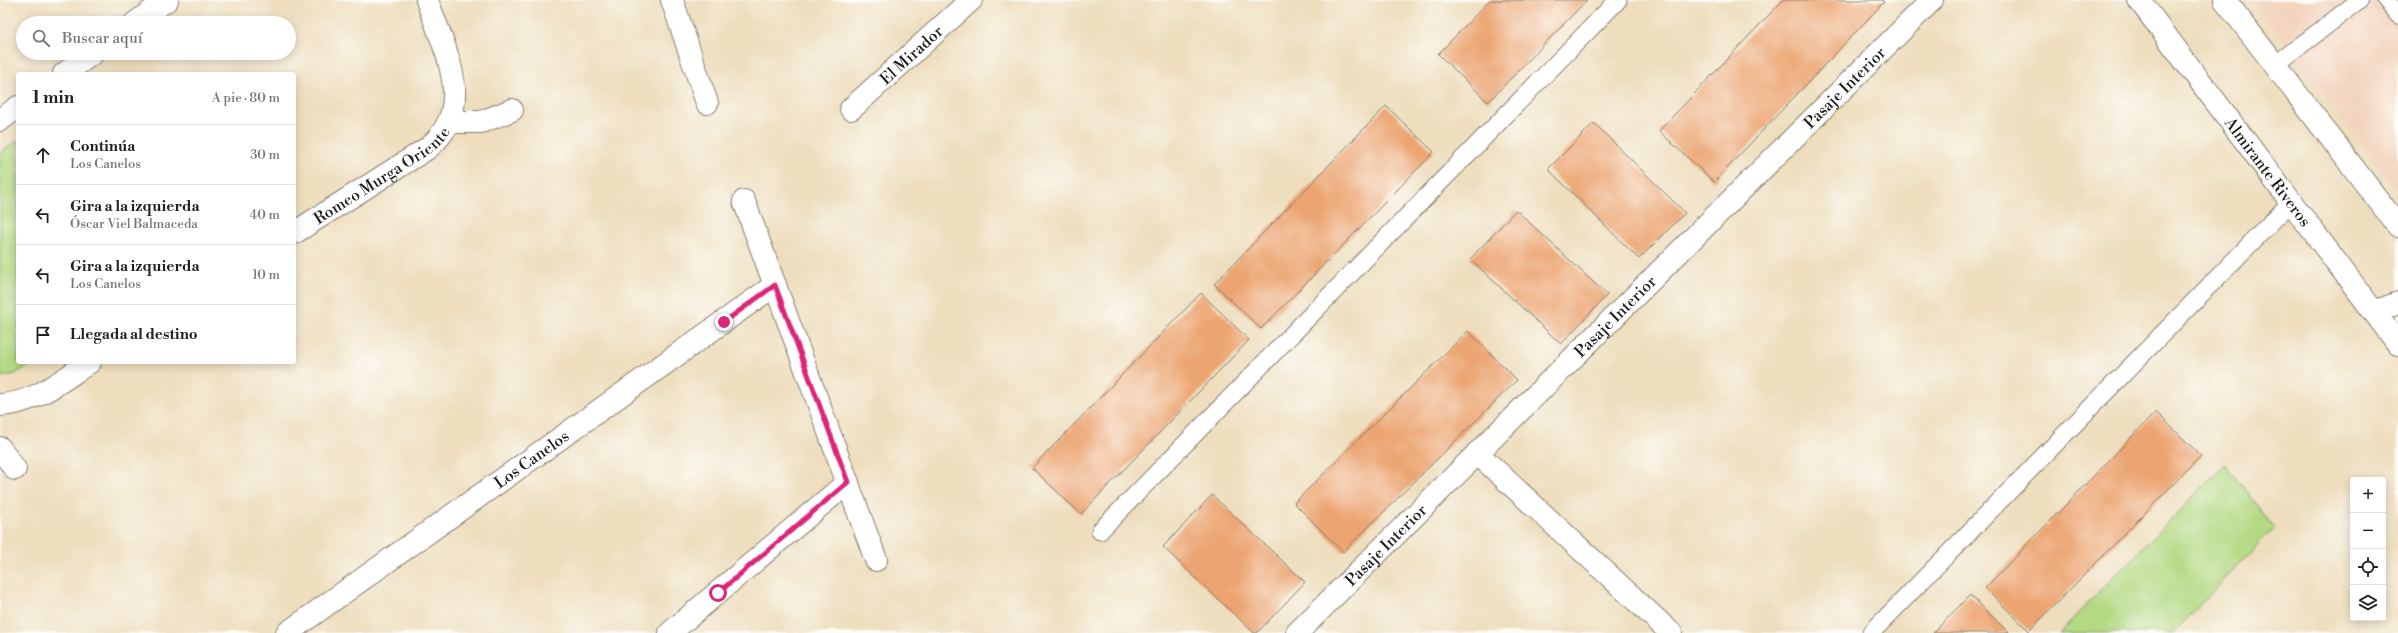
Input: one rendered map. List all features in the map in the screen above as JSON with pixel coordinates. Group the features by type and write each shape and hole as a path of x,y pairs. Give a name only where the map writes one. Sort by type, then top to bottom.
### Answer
{"street":[{"path":"145,16 167,0"},
{"path":"427,0 454,78 455,99 450,122"},
{"path":"672,0 707,103"},
{"name":"El Mirador","path":"851,109 971,0"},
{"name":"Pasaje Interior","path":"1297,633 1932,0"},
{"name":"Almirante Riveros","path":"2139,0 2398,344"},
{"path":"2225,0 2398,226"},
{"path":"67,72 83,60"},
{"path":"0,120 16,108"},
{"name":"Romeo Murga Oriente","path":"296,232 428,148 437,141 450,122 481,122 512,110"},
{"path":"744,201 876,560"},
{"name":"Los Canelos","path":"287,633 775,285"},
{"path":"2374,312 2398,303"},
{"path":"0,405 23,402 37,396 87,364"},
{"path":"0,448 15,469"},
{"path":"1477,453 1671,633"},
{"path":"670,633 848,482"}],"lane":[{"path":"1100,531 1618,0"},
{"path":"2275,64 2360,0"},
{"path":"2386,0 2398,15"},
{"path":"1871,633 2291,202"}],"shaded area":[{"path":"2252,0 2398,0 2398,193"}],"green space":[{"path":"16,141 16,364 32,364 15,374 0,377 0,153"},
{"path":"2225,464 2274,528 2173,633 2059,633"}],"building":[{"path":"1490,0 1587,0 1488,102 1438,54"},
{"path":"1783,0 1882,0 1884,2 1714,182 1659,131"},
{"path":"1386,106 1434,152 1261,329 1214,284"},
{"path":"1594,123 1685,213 1639,259 1548,169"},
{"path":"1516,210 1607,295 1561,344 1470,259"},
{"path":"1201,293 1249,340 1081,514 1032,468"},
{"path":"1468,331 1517,380 1343,552 1294,503"},
{"path":"2156,412 2201,456 2029,631 1985,588"},
{"path":"1212,495 1305,582 1257,633 1254,633 1163,547"},
{"path":"1970,595 2009,633 1933,633"}],"route":[{"path":"718,593 848,482 775,285 724,322"}]}
